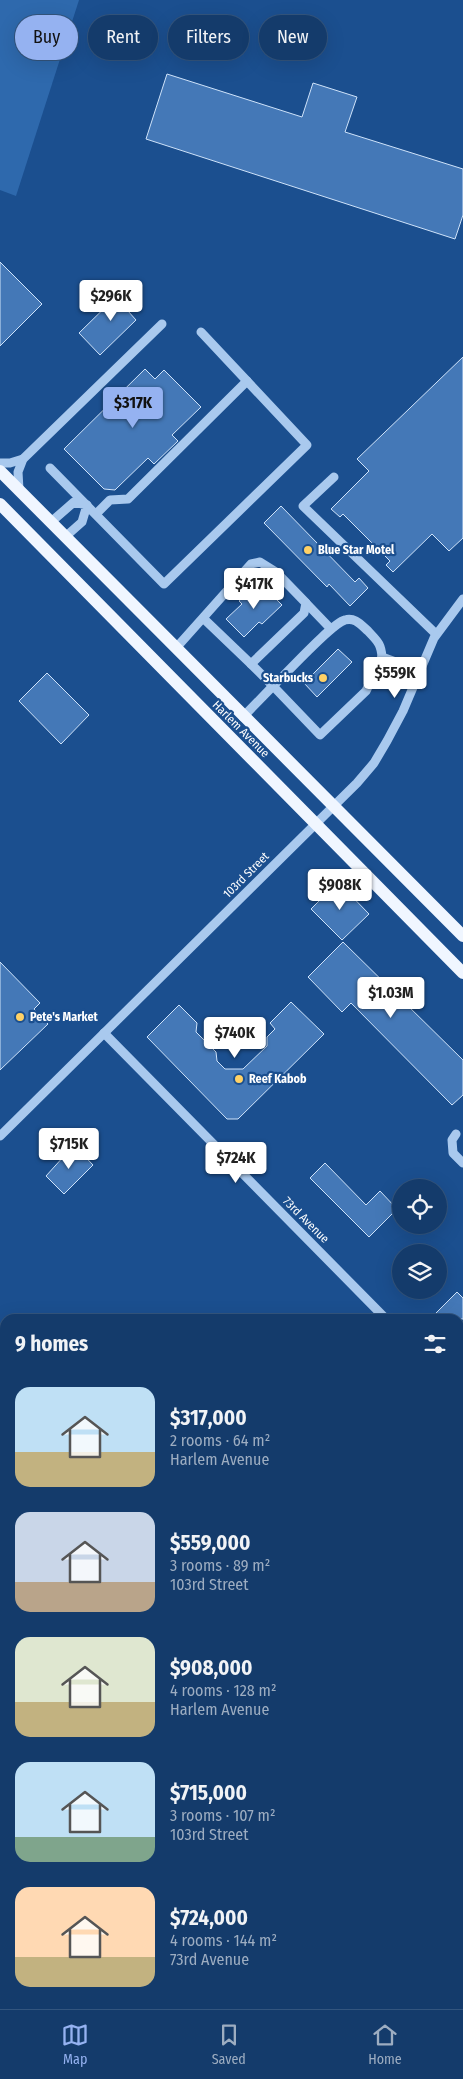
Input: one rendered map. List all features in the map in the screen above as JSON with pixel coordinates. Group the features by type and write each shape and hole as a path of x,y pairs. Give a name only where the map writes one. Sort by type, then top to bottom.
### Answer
{"main road":[{"name":"Harlem Avenue","path":"0,471 463,936"},
{"name":"Harlem Avenue","path":"0,504 463,973"}],"street":[{"path":"19,490 18,472 23,459 162,324"},
{"path":"50,468 164,584 307,444 201,332"},
{"path":"96,514 110,500 128,499 247,381"},
{"path":"0,464 23,459"},
{"path":"334,477 303,506 436,634"},
{"path":"51,522 74,502 87,505"},
{"path":"65,537 82,522 87,505"},
{"path":"176,648 251,564 260,562 276,572 331,629"},
{"name":"103rd Street","path":"0,1136 316,824 374,763 403,711 436,634 463,599"},
{"path":"251,664 304,613 306,603"},
{"path":"202,618 251,664 273,686 320,735 366,691 382,657 381,645 359,622 351,619 344,620 331,629 273,686 244,717"},
{"path":"382,657 420,671"},
{"name":"73rd Avenue","path":"104,1033 381,1314"},
{"path":"456,1134 452,1140 453,1153 463,1163"}],"shaded area":[{"path":"0,0 79,0 74,15 15,15 15,60 60,60 16,196 0,190"}],"building":[{"path":"167,74 302,117 313,83 357,97 345,132 463,169 463,215 455,239 146,139"},
{"path":"0,262 42,304 0,346"},
{"path":"126,287 139,300 128,311 136,320 100,355 79,333"},
{"path":"463,357 463,538 449,551 432,534 393,572 386,565 390,561 343,514 340,517 331,509 369,471 357,459"},
{"path":"145,369 155,379 164,370 201,407 172,435 178,441 154,464 148,458 115,490 104,489 64,449"},
{"name":"Blue Star Motel","path":"281,506 355,582 359,578 368,588 350,606 329,584 327,587 264,523"},
{"path":"259,582 282,605 262,624 259,622 244,637 226,619 242,604 239,601"},
{"name":"Starbucks","path":"338,649 352,662 317,697 304,683"},
{"path":"47,673 89,715 61,744 19,701"},
{"path":"338,882 369,914 342,940 311,909"},
{"path":"343,942 463,1060 463,1095 452,1105 351,1003 342,1012 308,977"},
{"name":"Pete's Market","path":"0,962 40,1003 34,1009 48,1024 0,1070"},
{"path":"291,1002 324,1034 238,1119 227,1119 147,1037 179,1005 197,1023 196,1032 216,1052 217,1061 225,1069 243,1069 267,1046 267,1037 275,1029 270,1023"},
{"path":"74,1145 93,1165 64,1194 46,1176"},
{"path":"325,1163 366,1205 380,1191 392,1204 392,1214 369,1237 310,1178"},
{"path":"457,1292 463,1298 463,1314 435,1314"}],"place":[{"name":"Blue Star Motel","path":"308,550"},
{"name":"Starbucks","path":"323,678"},
{"name":"Pete's Market","path":"20,1017"},
{"name":"Reef Kabob","path":"239,1079"}]}
